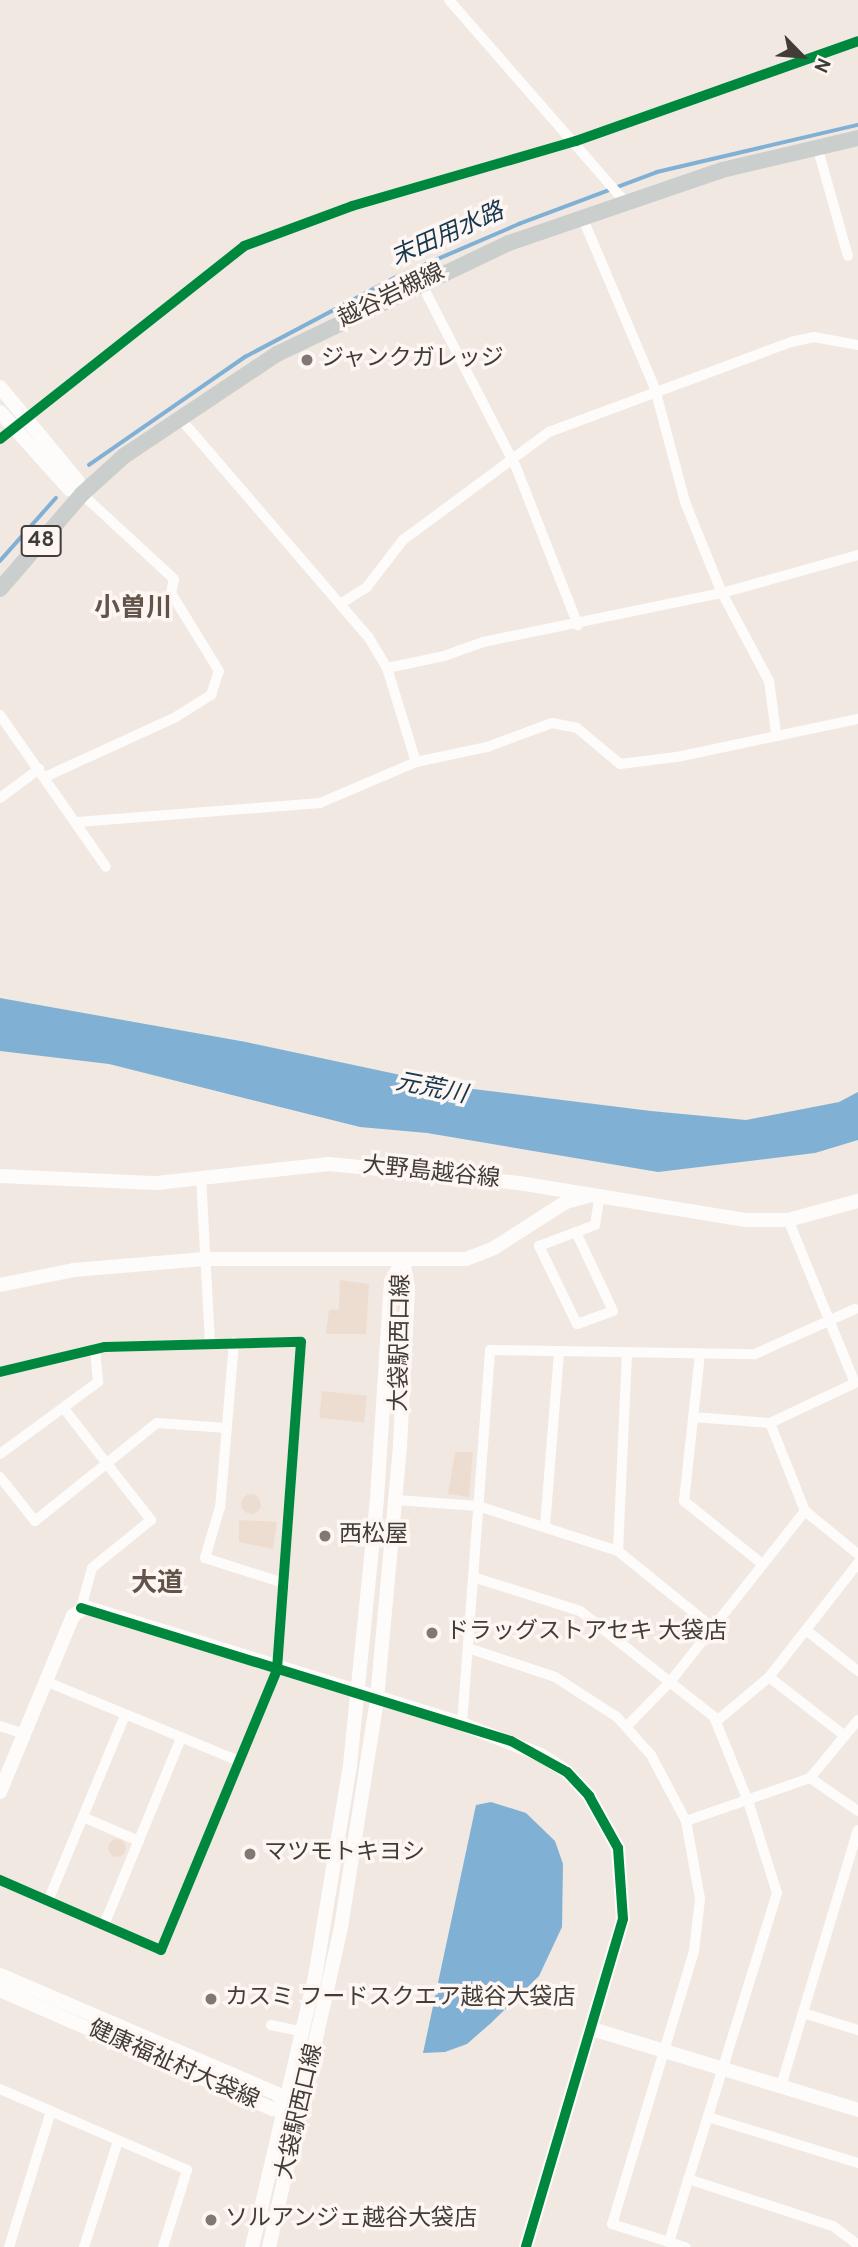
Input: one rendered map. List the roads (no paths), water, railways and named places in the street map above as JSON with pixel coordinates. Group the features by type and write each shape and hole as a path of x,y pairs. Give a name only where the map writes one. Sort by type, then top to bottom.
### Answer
{"main road":[{"name":"越谷岩槻線","path":"0,589 82,494 124,456 277,354 474,256 583,219 619,193 858,138"}],"street":[{"path":"449,0 576,141 619,193"},
{"path":"0,439 244,246 352,206 576,141 858,41"},
{"path":"817,146 848,256"},
{"path":"583,219 655,389 685,502 722,593 769,681 776,733"},
{"path":"421,283 513,463 578,625"},
{"path":"340,604 366,588 403,540 513,463 550,432 655,389 791,342 814,337 858,345"},
{"path":"0,387 19,423"},
{"path":"0,412 19,423 77,480 82,494 174,579 171,593 219,671 211,695 174,718 42,773 0,798"},
{"path":"179,417 369,638 387,668 416,762"},
{"path":"387,668 444,656 483,642 578,625 722,593 858,555"},
{"path":"0,715 78,822 106,867"},
{"path":"78,822 320,803 416,762 487,747 552,723 578,728 620,764 677,757 776,733 858,719"},
{"name":"大野島越谷線","path":"0,1176 157,1183 329,1164 600,1194 707,1216 788,1220 858,1201"},
{"path":"201,1177 210,1341"},
{"path":"0,1285 74,1270 205,1259 466,1259 494,1248 566,1202 600,1194 595,1225 576,1232 539,1246 577,1324 613,1311 576,1232"},
{"path":"693,1417 770,1423 855,1383 788,1220"},
{"name":"大袋駅西口線","path":"269,2247 302,2114 341,1927 377,1699 396,1500 408,1288 403,1261"},
{"name":"大袋駅西口線","path":"252,2247 303,2032 359,1693 391,1281 403,1261"},
{"path":"462,1724 491,1350 755,1354 855,1309"},
{"path":"0,1372 95,1349 210,1341 301,1342 277,1670 162,1950 0,1880"},
{"path":"234,1342 220,1507 205,1558 284,1583"},
{"path":"0,1454 65,1410 98,1381 95,1349"},
{"path":"545,1526 559,1352"},
{"path":"618,1551 627,1352"},
{"path":"700,1354 684,1501 761,1563"},
{"path":"0,1792 73,1616 81,1608 92,1568 150,1520 65,1410"},
{"path":"0,1477 35,1521 157,1423 227,1428"},
{"path":"770,1423 805,1511 858,1554"},
{"path":"396,1500 478,1506 618,1551 713,1628"},
{"path":"627,1726 670,1682 761,1563 805,1511"},
{"path":"718,1720 769,1677 858,1563"},
{"path":"473,1577 580,1611 718,1720 748,1801 777,1893 669,2242"},
{"path":"81,1608 277,1670 462,1724 531,1751 567,1772 589,1796 618,1848 623,1919 526,2247"},
{"path":"806,1630 858,1671"},
{"path":"468,1648 555,1677 627,1726 667,1780 686,1821 696,1864 698,1928 666,2052 612,2224 685,2247"},
{"path":"769,1677 845,1736"},
{"path":"45,1681 239,1761"},
{"path":"48,1901 125,1715"},
{"path":"686,1821 810,1778 858,1720"},
{"path":"0,1726 24,1734"},
{"path":"104,1925 181,1738"},
{"path":"810,1778 858,1811"},
{"path":"83,1817 139,1841"},
{"path":"781,2086 858,1830"},
{"name":"健康福祉村大袋線","path":"0,1975 277,2094 287,2107 272,2109 0,1990"},
{"path":"803,2013 858,2030"},
{"path":"271,2025 303,2032"},
{"path":"592,2029 858,2110"},
{"path":"0,2089 187,2170 163,2247"},
{"path":"287,2107 302,2114"},
{"path":"9,2247 51,2112"},
{"path":"708,2117 858,2164"},
{"path":"84,2247 118,2141"},
{"path":"688,2179 833,2226 858,2245"}],"water":[{"name":"元荒川","path":"0,998 246,1042 457,1087 651,1111 746,1120 839,1102 858,1092 858,1140 815,1153 658,1172 427,1133 360,1127 109,1064 0,1051"},
{"path":"491,1802 526,1813 555,1841 563,1864 562,1927 539,1976 491,2023 467,2044 445,2052 423,2053 476,1805"}],"waterway":[{"name":"末田用水路","path":"89,465 245,357 396,277 519,224 657,172 858,125"},
{"name":"末田用水路","path":"0,561 56,498"}],"place":[{"name":"ジャンクガレッジ","path":"307,360"},
{"name":"西松屋","path":"325,1536"},
{"name":"ドラッグストアセキ 大袋店","path":"432,1633"},
{"name":"マツモトキヨシ","path":"250,1854"},
{"name":"カスミ フードスクエア越谷大袋店","path":"211,1999"},
{"name":"ソルアンジェ越谷大袋店","path":"211,2220"}],"district":[{"name":"小曽川","path":"133,610"},
{"name":"大道","path":"157,1585"}]}
